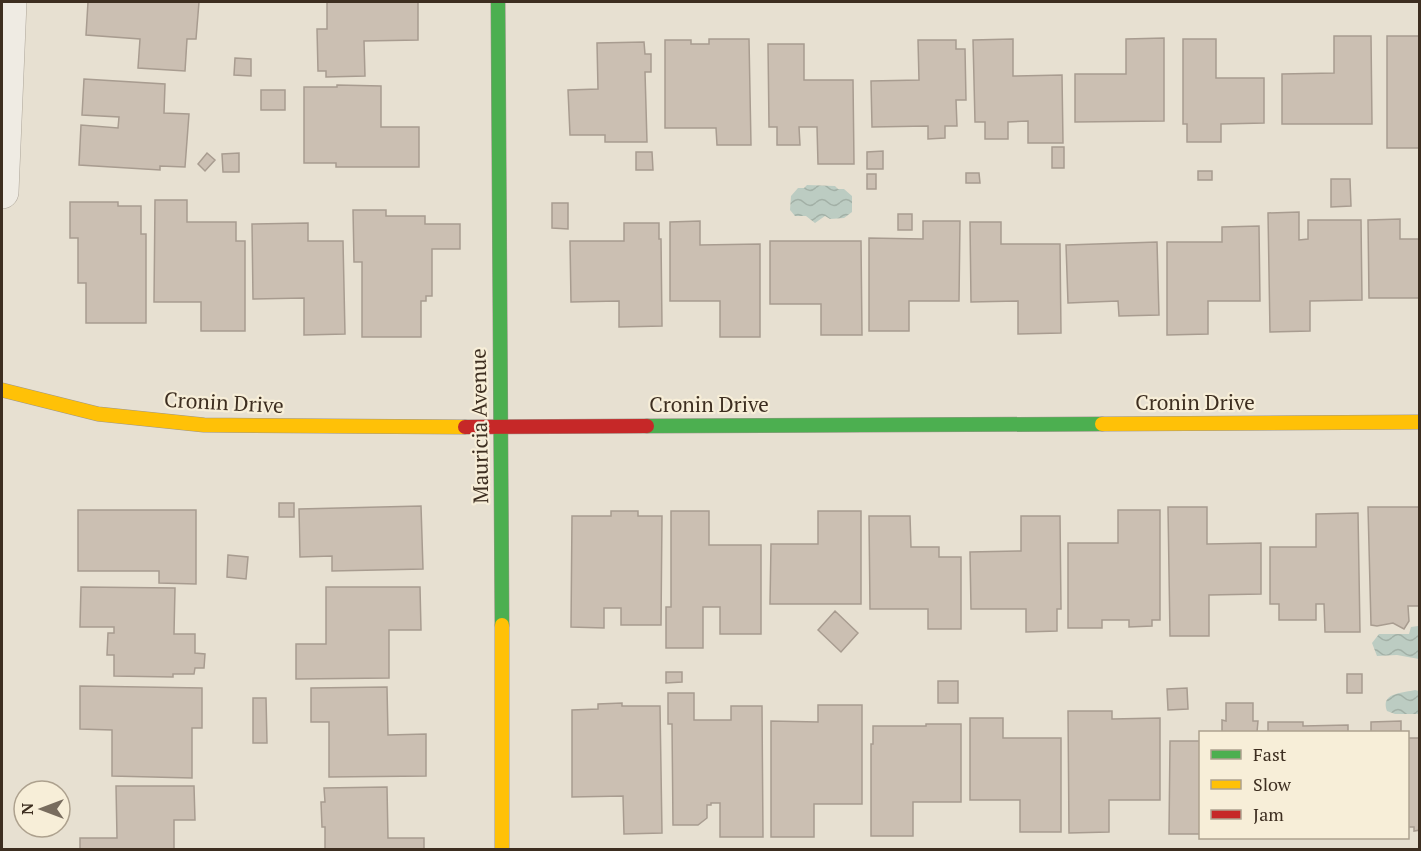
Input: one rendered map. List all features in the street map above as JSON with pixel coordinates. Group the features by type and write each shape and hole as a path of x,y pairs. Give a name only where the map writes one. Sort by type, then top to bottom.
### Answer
{"street":[{"path":"2,192 10,2"},
{"name":"Mauricia Avenue","path":"498,2 502,849"},
{"name":"Cronin Drive","path":"2,390 98,414 204,425 500,427 1419,422"}],"water":[{"path":"807,185 835,186 838,189 844,189 852,196 852,212 844,218 830,219 825,216 815,223 806,216 795,216 790,210 791,196 798,188 804,188"},
{"path":"1418,626 1419,659 1397,655 1377,656 1372,643 1379,634 1409,634 1411,627"},
{"path":"1419,691 1419,714 1395,714 1387,711 1386,705 1389,697"}],"building":[{"path":"88,2 199,2 196,39 187,39 185,71 138,68 140,39 86,35"},
{"path":"327,2 418,2 418,40 364,41 365,76 326,77 326,71 318,71 317,29 327,29"},
{"path":"1334,36 1371,36 1372,124 1282,124 1282,74 1334,73"},
{"path":"1387,36 1420,36 1420,148 1387,148"},
{"path":"1164,38 1164,121 1075,122 1075,74 1126,74 1126,39"},
{"path":"709,39 749,39 751,145 717,145 716,128 665,128 665,40 691,40 691,44 709,44"},
{"path":"1013,39 1013,76 1062,75 1063,143 1028,143 1028,121 1008,122 1008,139 985,139 985,122 975,122 973,40"},
{"path":"1183,39 1216,39 1216,78 1264,78 1264,123 1221,124 1221,142 1187,142 1187,124 1183,124"},
{"path":"918,40 956,40 956,49 965,49 966,100 956,100 957,126 945,126 945,138 928,139 928,126 872,127 871,81 919,80"},
{"path":"644,42 645,54 651,54 651,72 645,72 647,142 605,142 605,135 570,135 568,90 598,89 597,43"},
{"path":"768,44 804,44 804,80 853,80 854,164 818,164 817,127 799,127 800,145 777,145 777,127 769,127"},
{"path":"235,58 251,59 251,76 234,75"},
{"path":"84,79 165,84 164,113 189,114 185,167 160,166 160,170 79,165 81,125 118,128 119,117 82,115"},
{"path":"337,85 381,86 381,127 419,127 419,167 336,167 336,163 304,163 304,87 337,87"},
{"path":"261,90 285,90 285,110 261,110"},
{"path":"1052,147 1064,147 1064,168 1052,168"},
{"path":"883,151 883,169 867,169 867,152"},
{"path":"636,152 652,152 653,170 636,170"},
{"path":"207,153 215,160 205,171 198,164"},
{"path":"239,153 239,172 223,172 222,154"},
{"path":"1198,171 1212,171 1212,180 1198,180"},
{"path":"966,173 979,173 980,183 966,183"},
{"path":"867,174 876,174 876,189 867,189"},
{"path":"1331,179 1350,179 1351,206 1331,207"},
{"path":"155,200 187,200 187,222 236,222 236,241 245,241 245,331 201,331 201,302 154,302"},
{"path":"70,202 118,202 118,206 141,206 141,234 146,234 146,323 86,323 86,283 78,283 78,238 70,238"},
{"path":"552,203 568,203 568,229 552,228"},
{"path":"353,210 386,210 386,216 425,216 425,224 460,224 460,249 432,249 432,296 426,296 426,301 421,301 421,337 362,337 362,262 354,262"},
{"path":"1299,212 1299,240 1308,239 1308,220 1361,220 1362,300 1310,301 1310,331 1270,332 1268,213"},
{"path":"898,214 912,214 912,230 898,230"},
{"path":"1400,219 1400,239 1420,239 1420,334 1419,298 1369,298 1368,220"},
{"path":"700,221 700,245 760,244 760,337 720,337 720,301 670,301 670,222"},
{"path":"923,221 960,221 959,301 909,301 909,331 869,331 869,238 923,239"},
{"path":"970,222 1001,222 1001,244 1060,244 1061,333 1018,334 1018,301 971,302"},
{"path":"308,223 308,241 343,241 345,334 304,335 304,298 253,299 252,224"},
{"path":"624,223 659,223 662,326 619,327 619,301 571,302 570,241 624,241"},
{"path":"1259,226 1260,301 1208,301 1208,334 1167,335 1167,242 1222,242 1222,227"},
{"path":"770,241 861,241 862,335 821,335 821,304 770,304"},
{"path":"1157,242 1159,315 1119,316 1118,301 1068,303 1066,245"},
{"path":"279,503 294,503 294,517 279,517"},
{"path":"421,506 423,569 332,571 332,556 300,557 299,509"},
{"path":"1168,507 1207,507 1207,544 1261,543 1261,594 1209,595 1209,636 1170,636"},
{"path":"1368,507 1420,507 1420,606 1408,606 1409,621 1404,629 1393,623 1371,625"},
{"path":"78,510 196,510 196,584 159,583 159,571 78,571"},
{"path":"1118,510 1160,510 1160,620 1152,620 1152,626 1129,627 1129,620 1102,620 1102,628 1068,628 1068,543 1118,543"},
{"path":"611,511 638,511 638,516 662,516 661,625 621,625 621,608 604,608 604,628 571,627 572,516 611,516"},
{"path":"671,511 709,511 709,545 761,545 761,634 720,634 720,607 703,607 703,648 666,648 666,607 671,607"},
{"path":"818,511 861,511 861,604 770,604 771,544 818,544"},
{"path":"1358,513 1360,632 1325,632 1324,604 1316,604 1316,620 1279,620 1279,604 1270,604 1270,547 1316,547 1316,514"},
{"path":"869,516 910,516 911,547 939,547 939,557 961,557 961,629 928,629 928,609 870,609"},
{"path":"1021,516 1060,516 1061,609 1057,609 1057,631 1026,632 1026,609 971,609 970,552 1021,551"},
{"path":"228,555 248,557 246,579 227,577"},
{"path":"81,587 175,588 174,634 195,634 195,653 205,654 204,668 195,668 194,674 173,674 173,677 114,676 114,655 107,655 108,633 114,633 114,627 80,627"},
{"path":"326,587 420,587 421,630 389,630 389,678 296,679 296,644 326,644"},
{"path":"835,611 858,633 841,652 818,630"},
{"path":"666,672 682,672 682,682 666,683"},
{"path":"1347,674 1362,674 1362,693 1347,693"},
{"path":"938,681 958,681 958,703 938,703"},
{"path":"80,686 202,688 202,728 192,728 192,778 112,776 112,730 80,729"},
{"path":"387,687 388,735 426,734 426,776 329,777 329,722 311,722 311,688"},
{"path":"1187,688 1188,709 1168,710 1167,689"},
{"path":"668,693 694,693 694,720 731,720 731,706 762,706 763,837 720,837 720,803 707,805 707,818 698,825 673,825 672,724 668,724"},
{"path":"253,698 266,698 267,743 253,743"},
{"path":"622,703 622,706 660,706 662,833 624,834 623,796 572,797 572,710 598,709 598,704"},
{"path":"1226,703 1253,703 1253,721 1258,721 1257,731 1222,731 1222,720 1226,721"},
{"path":"818,705 862,705 862,804 814,804 814,837 771,837 771,721 818,722"},
{"path":"1068,711 1112,711 1112,719 1160,718 1160,800 1109,800 1109,832 1069,833"},
{"path":"970,718 1003,718 1003,738 1061,738 1061,832 1020,832 1020,800 970,800"},
{"path":"1401,721 1401,731 1371,731 1371,722"},
{"path":"1268,722 1303,722 1303,726 1348,725 1348,731 1268,731"},
{"path":"926,724 961,724 961,802 913,802 913,836 871,836 873,726 926,726"},
{"path":"1409,738 1420,738 1420,830 1414,831 1414,827 1409,827"},
{"path":"1170,741 1199,741 1199,834 1169,834"},
{"path":"116,786 194,786 195,820 174,820 174,850 80,850 80,838 117,838"},
{"path":"387,787 388,838 424,838 424,850 325,850 325,827 322,827 321,802 325,802 324,788"}],"traffic: fast":[{"path":"498,2 502,625"},
{"path":"647,426 1102,424"}],"traffic: slow":[{"path":"2,390 98,414 204,425 465,427"},
{"path":"1102,424 1420,422"},
{"path":"502,625 502,850"}],"traffic: jam":[{"path":"465,427 647,426"}]}
